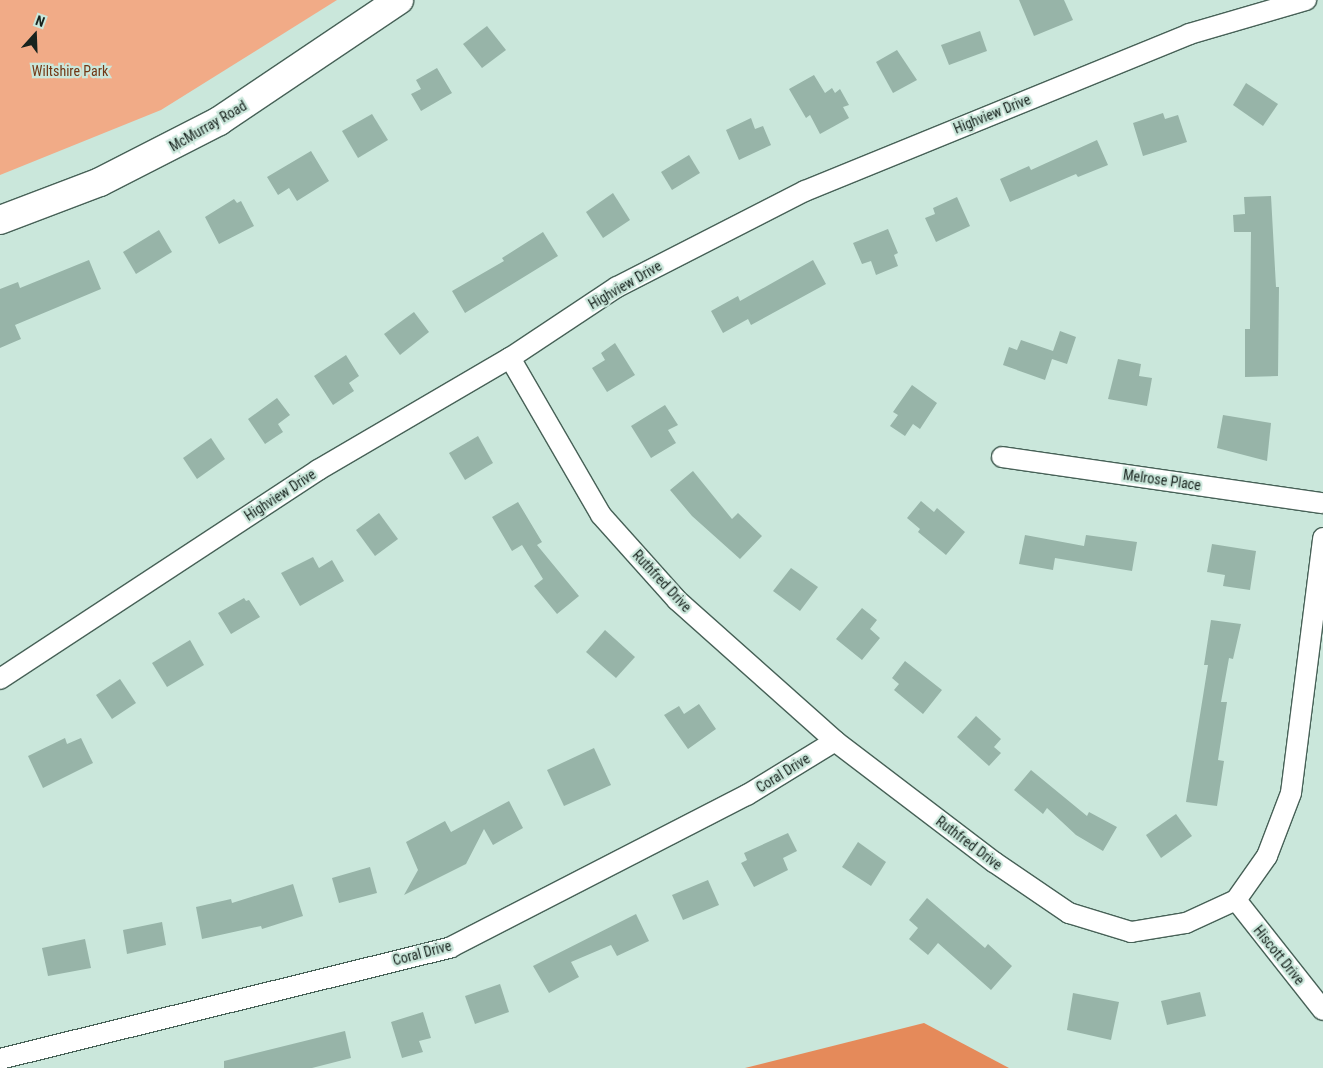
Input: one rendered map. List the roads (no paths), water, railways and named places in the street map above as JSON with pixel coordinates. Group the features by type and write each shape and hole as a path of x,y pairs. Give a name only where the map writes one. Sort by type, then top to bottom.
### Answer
{"main road":[{"name":"McMurray Road","path":"0,220 100,182 220,121 399,0"}],"street":[{"name":"Highview Drive","path":"0,679 318,470 510,358 617,287 805,191 1189,34 1306,0"},
{"name":"Ruthfred Drive","path":"510,358 601,515 677,600 834,741 994,862 1069,913 1131,932 1186,923 1236,900"},
{"name":"Melrose Place","path":"1002,456 1323,503"},
{"path":"1236,900 1267,856 1292,793 1323,538"},
{"name":"Coral Drive","path":"0,1059 451,947 747,795 834,741"},
{"name":"Hiscott Drive","path":"1236,900 1323,1010"}],"park label":[{"name":"Wiltshire Park","path":"70,71"}]}
